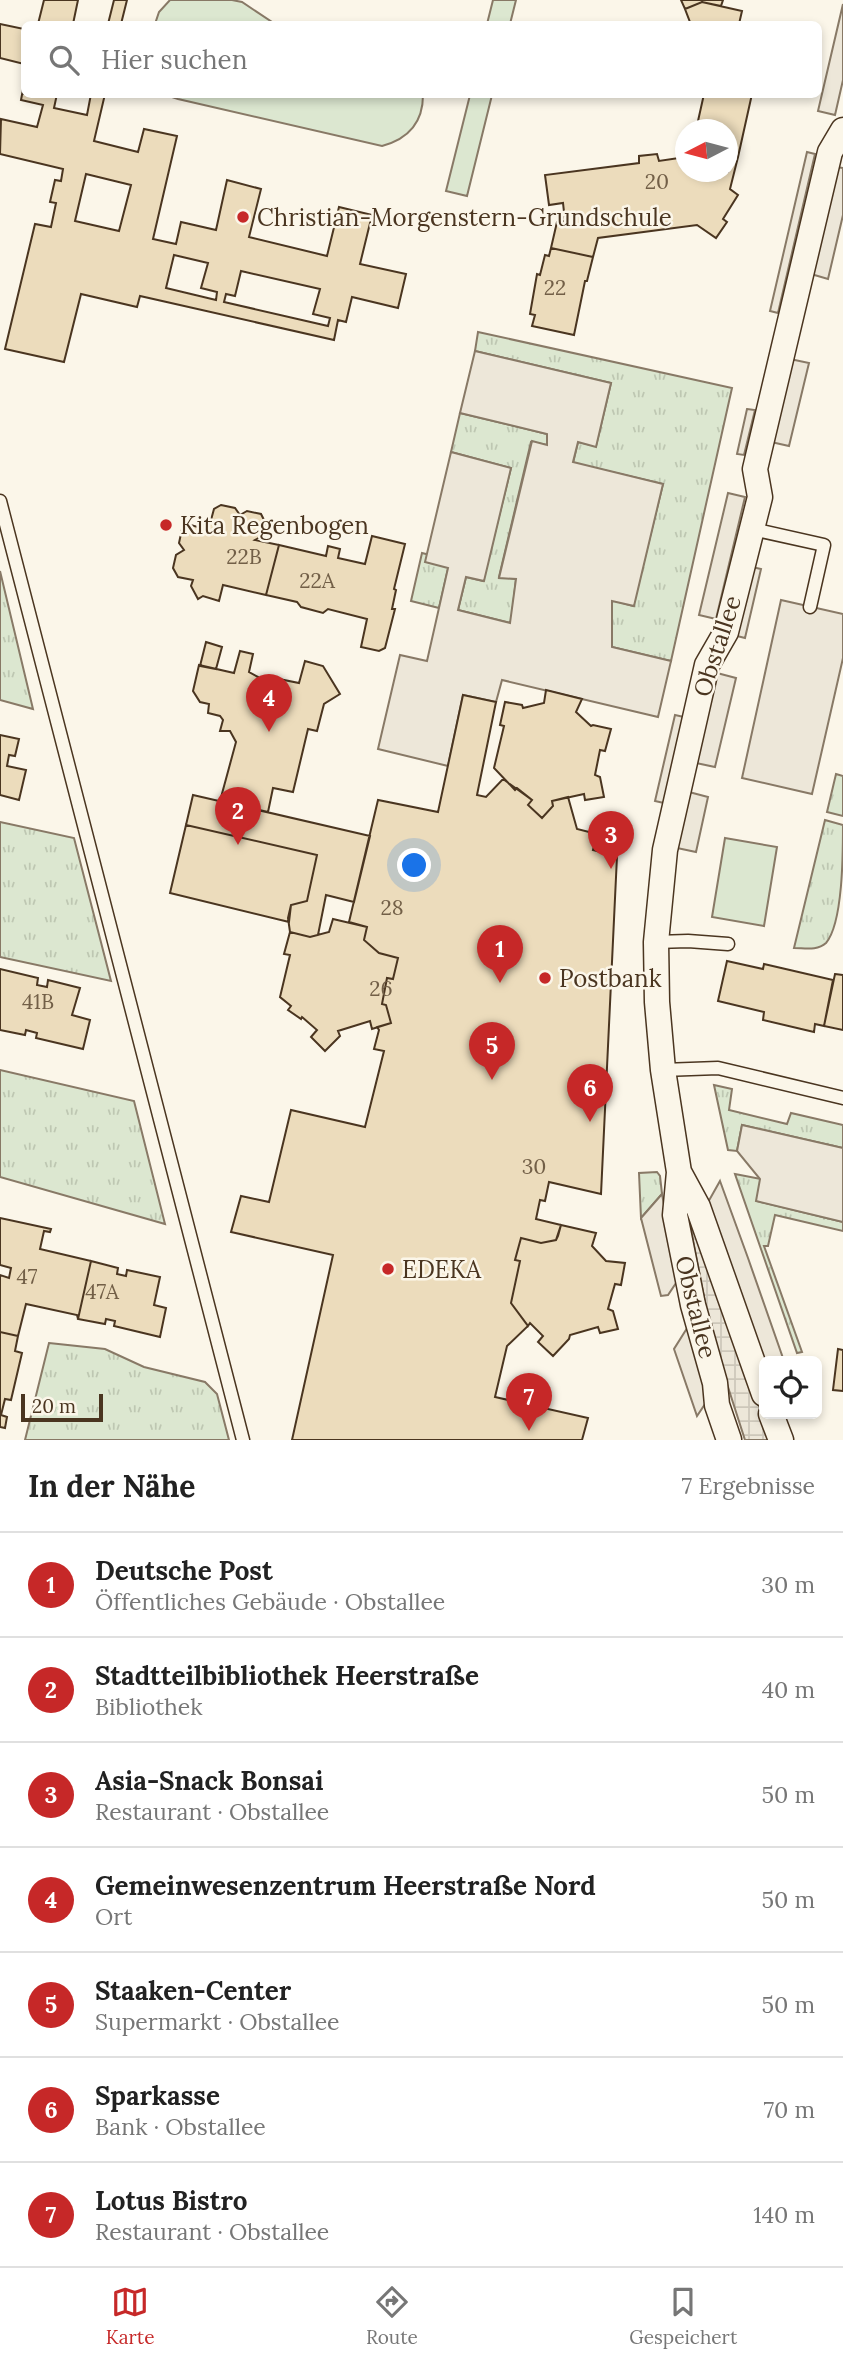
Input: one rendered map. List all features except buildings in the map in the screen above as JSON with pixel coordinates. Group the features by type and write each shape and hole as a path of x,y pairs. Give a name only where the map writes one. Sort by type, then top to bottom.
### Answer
{"street":[{"name":"Obstallee","path":"729,1440 717,1405 715,1383 693,1305 675,1215 680,1172 663,1070 657,1002 656,942 665,850 700,694 707,665 726,632 760,497 755,469 769,403 830,152 843,130"},
{"name":"Obstallee","path":"680,1172 698,1207 759,1380"},
{"path":"773,1419 781,1440"}],"lane":[{"path":"0,501 243,1440"},
{"path":"752,529 824,545 810,607"},
{"path":"656,942 727,944"},
{"path":"663,1070 718,1068 843,1098"}],"green space":[{"path":"170,0 232,0 242,2 270,21 156,21 159,12"},
{"path":"493,0 516,0 511,21 488,21"},
{"path":"175,98 423,98 420,113 412,128 399,139 382,146"},
{"path":"469,98 491,98 467,196 446,191"},
{"path":"478,332 732,388 671,661 612,647 612,600 633,606 663,484 573,463 578,442 596,446 611,383 475,351"},
{"path":"460,413 547,434 547,445 531,442 499,577 516,579 511,623 458,610 466,577 483,581 511,468 451,452"},
{"path":"422,553 450,560 439,608 411,601"},
{"path":"0,571 33,709 0,700"},
{"path":"836,774 843,776 843,816 827,812"},
{"path":"825,820 843,825 841,887 836,920 832,933 822,946 794,948"},
{"path":"0,822 74,838 111,981 0,957"},
{"path":"725,838 777,847 764,926 712,917"},
{"path":"0,1070 134,1101 165,1224 0,1177"},
{"path":"714,1085 732,1089 729,1110 787,1124 791,1113 843,1125 843,1148 742,1125 737,1151 728,1150"},
{"path":"657,1172 662,1194 641,1218 639,1173"},
{"path":"735,1174 761,1179 757,1201 843,1222 843,1231 775,1215 768,1246 764,1246 802,1352 797,1353"},
{"path":"49,1343 105,1349 144,1367 205,1382 217,1394 229,1440 25,1440"}],"shaded area":[{"path":"843,4 843,80 835,115 818,111"},
{"path":"807,152 815,154 778,313 770,311"},
{"path":"836,167 843,168 843,215 828,279 811,274"},
{"path":"475,351 611,383 596,447 578,442 573,462 663,484 634,606 612,601 612,647 671,661 658,717 502,680 496,702 463,695 448,766 378,749 400,655 427,661 448,568 425,562 451,452 511,468 484,581 466,577 458,610 510,623 516,579 499,578 532,441 547,445 547,434 460,413"},
{"path":"790,359 809,363 789,446 771,442"},
{"path":"747,409 755,410 744,455 737,454"},
{"path":"728,493 745,497 716,619 699,615"},
{"path":"752,567 761,569 745,638 737,636"},
{"path":"781,600 843,614 843,658 812,794 742,778"},
{"path":"717,673 736,678 715,767 696,763"},
{"path":"675,715 684,717 664,803 655,801"},
{"path":"689,792 708,797 696,852 677,848"},
{"path":"742,1125 843,1148 843,1222 756,1201 760,1179 737,1151"},
{"path":"720,1181 782,1356 762,1356 707,1204"},
{"path":"662,1194 678,1280 668,1295 661,1296 641,1218"},
{"path":"688,1214 694,1219 759,1406 759,1419 764,1419 771,1440 745,1440 711,1334"},
{"path":"689,1325 711,1395 697,1416 674,1349"}],"place":[{"name":"Christian-Morgenstern-Grundschule","path":"243,217"},
{"name":"Kita Regenbogen","path":"166,525"},
{"name":"Gemeinwesenzentrum Heerstraße Nord","path":"269,732"},
{"name":"Stadtteilbibliothek Heerstraße","path":"238,845"},
{"name":"Asia-Snack Bonsai","path":"611,869"},
{"name":"Postbank","path":"545,978"},
{"name":"Deutsche Post","path":"500,983"},
{"name":"Staaken-Center","path":"492,1080"},
{"name":"Sparkasse","path":"590,1122"},
{"name":"EDEKA","path":"388,1269"},
{"name":"Lotus Bistro","path":"529,1431"}]}
